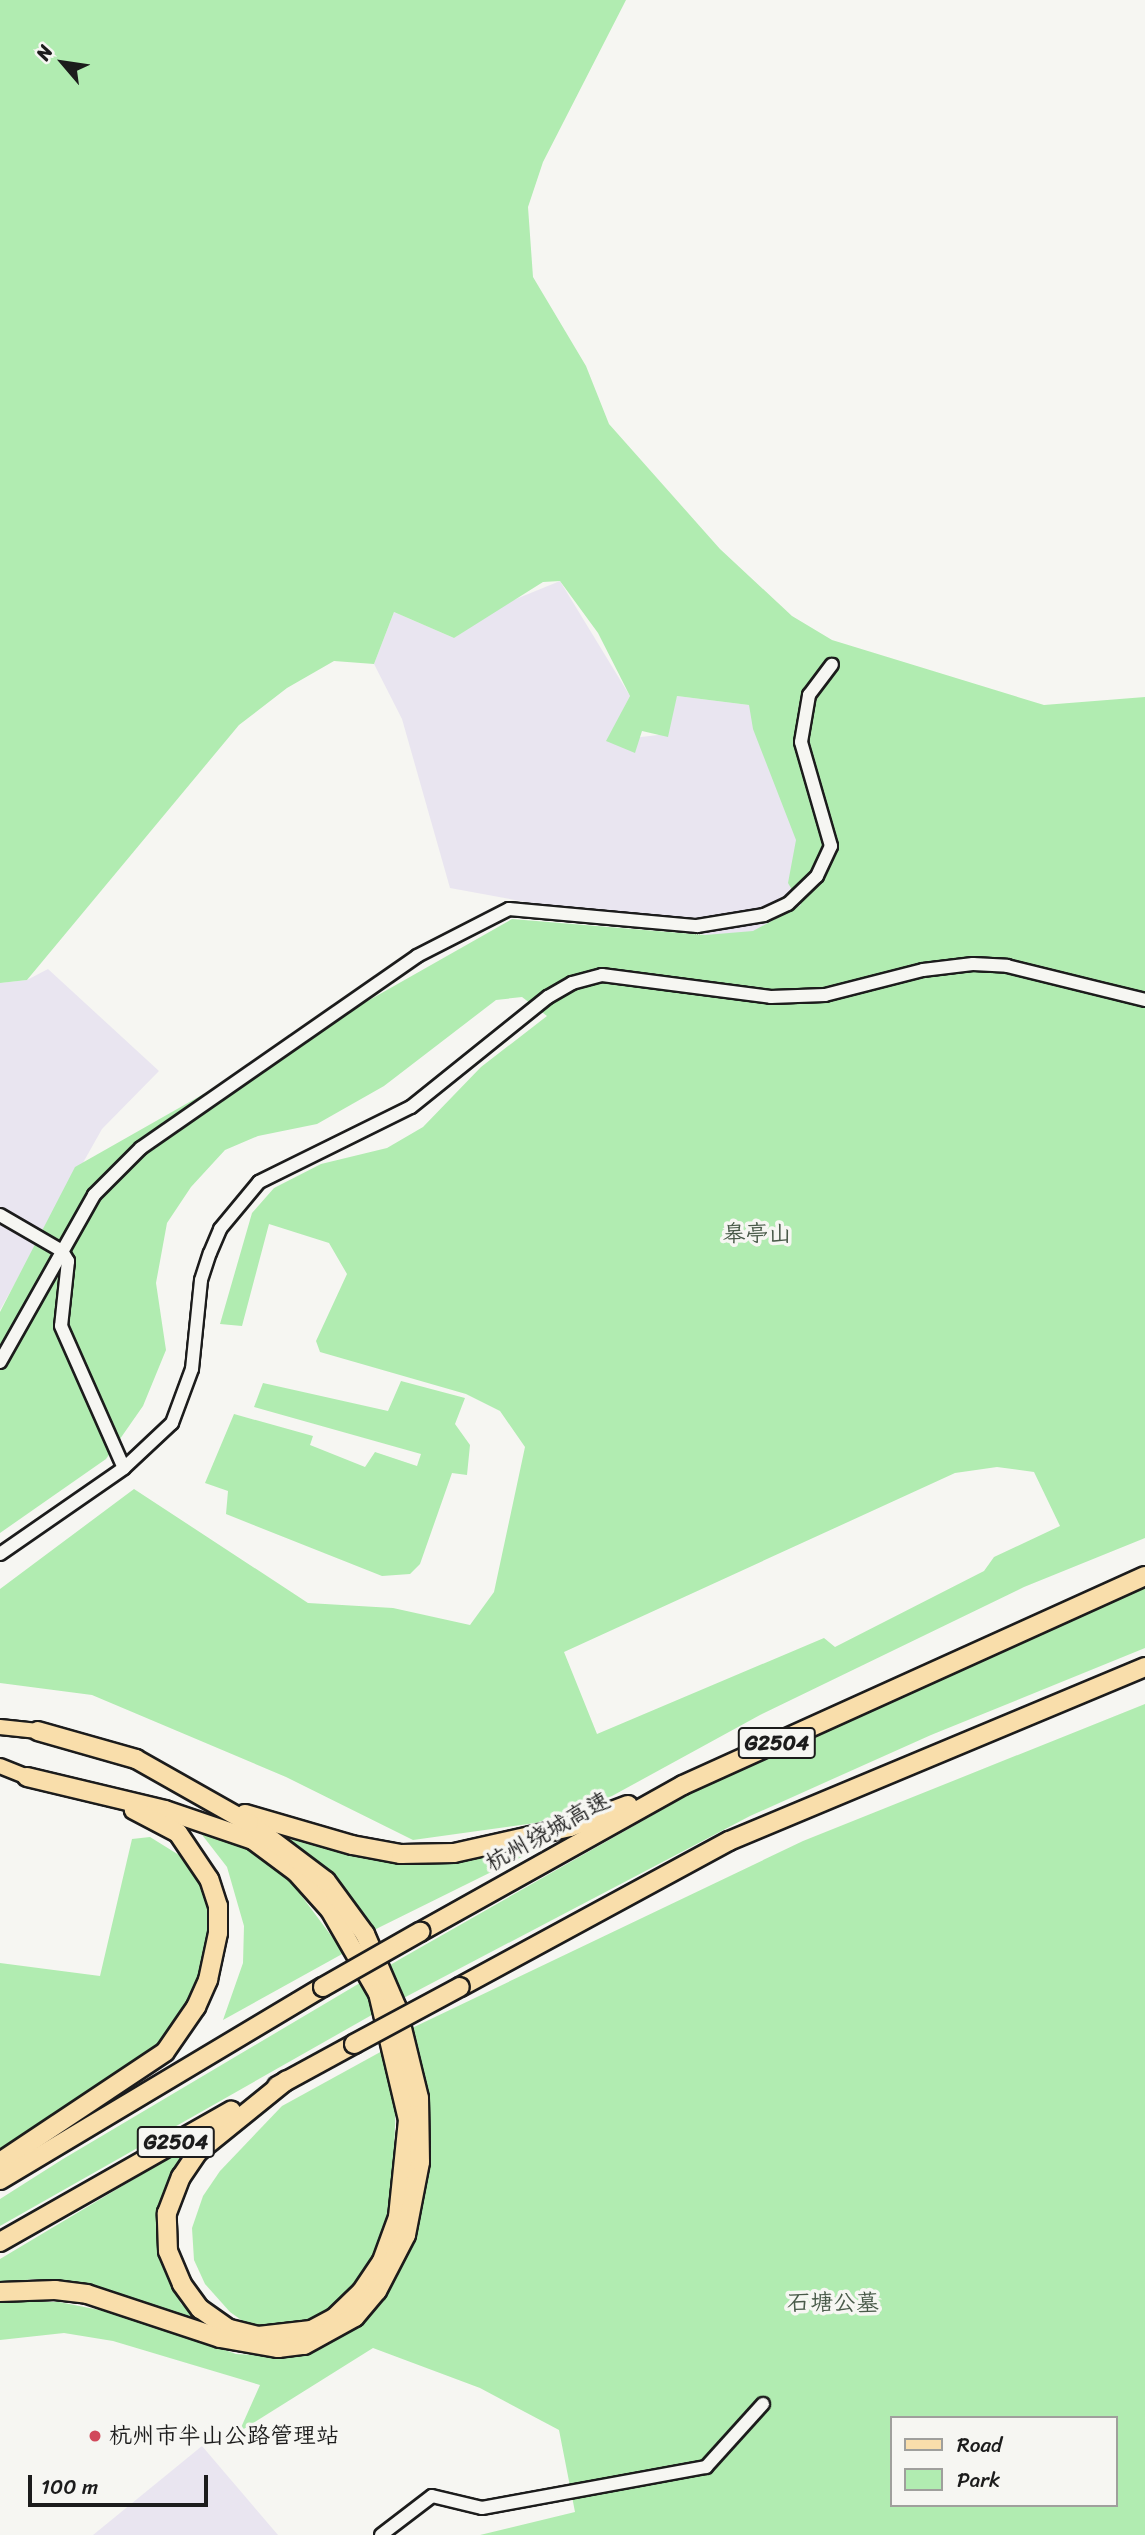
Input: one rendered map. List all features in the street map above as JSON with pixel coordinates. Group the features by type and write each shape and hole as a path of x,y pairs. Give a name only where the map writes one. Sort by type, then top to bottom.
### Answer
{"highway":[{"name":"杭州绕城高速","path":"0,2180 323,1987 683,1785 1145,1576"},
{"name":"G2504","path":"0,2242 287,2080 729,1840 1145,1667"},
{"path":"0,2292 55,2290 87,2294 220,2338 278,2348 329,2335 355,2317 377,2291 400,2248 418,2176 419,2098 386,1976 365,1934 326,1881 281,1844 135,1759 38,1731"},
{"path":"27,1777 231,1830 274,1854 330,1910 378,1993 408,2120 398,2217 382,2261 361,2292 334,2318 311,2330 258,2336 229,2329 200,2309 181,2284 168,2251 167,2213 181,2177 198,2152 287,2080"},
{"path":"218,1807 352,1845 401,1854 454,1853 570,1827 683,1785"},
{"path":"0,2162 165,2052 196,2007 215,1960 218,1906 197,1856 178,1833 101,1797"}],"main road":[{"path":"0,1727 38,1731"},
{"path":"0,1766 27,1777"}],"street":[{"path":"0,1362 94,1195 141,1148 416,956 509,909 697,926 764,915 788,904 817,876 831,846 800,743 808,695 832,665"},
{"path":"0,1554 124,1468 172,1423 192,1369 201,1280 220,1229 236,1205 259,1182 292,1162 411,1107 548,998 572,984 602,975 771,997 825,995 923,971 973,964 1007,966 1145,1000"},
{"path":"0,1215 62,1251 68,1261 61,1325 124,1468"},
{"path":"381,2535 432,2496 482,2508 706,2467 763,2404"}],"shaded area":[{"path":"560,581 630,696 607,741 658,735 677,696 749,705 1060,786 739,941 450,888 402,719 374,664 394,612 454,638 506,603"},
{"path":"48,969 159,1071 102,1129 0,1310 0,983 27,980"},
{"path":"202,2446 278,2535 93,2535"}],"green space":[{"name":"皋亭山","path":"0,0 626,0 543,162 528,207 533,277 586,366 609,424 720,549 792,616 832,640 1044,705 1145,697 1145,1538 1024,1587 760,1715 612,1796 536,1823 413,1840 286,1777 92,1695 0,1683 0,1589 134,1489 308,1603 393,1608 470,1625 494,1592 525,1447 500,1411 466,1394 320,1352 316,1341 347,1274 329,1243 269,1224 242,1326 220,1324 252,1213 274,1188 321,1164 387,1148 423,1127 481,1067 547,1016 522,997 496,1000 384,1086 317,1124 258,1136 225,1150 191,1187 167,1223 156,1283 166,1350 143,1406 106,1459 0,1533 0,1312 75,1167 512,919 705,935 753,931 801,905 788,883 796,840 753,729 749,705 677,696 668,737 642,731 635,753 606,741 630,696 598,633 560,581 543,582 454,638 394,612 374,664 334,661 287,688 239,725 27,980 0,983","holes":["997,1467 1034,1472 1060,1526 994,1557 984,1571 835,1647 824,1638 597,1734 564,1652 955,1473"]},
{"path":"401,1381 465,1398 455,1424 470,1445 467,1475 452,1473 420,1564 410,1574 382,1576 226,1514 228,1491 205,1483 234,1414 313,1436 310,1445 365,1467 375,1452 417,1466 421,1454 254,1407 263,1383 388,1411"},
{"path":"1145,1583 1145,1648 931,1735 750,1816 377,2012 0,2226 0,2199 63,2159 402,1958 688,1795 873,1704"},
{"name":"石塘公墓","path":"1145,1704 1145,2535 480,2535 575,2512 559,2430 480,2388 373,2348 239,2432 260,2385 113,2341 64,2333 0,2340 0,2301 59,2302 130,2316 236,2354 281,2357 316,2350 350,2332 382,2303 411,2248 425,2189 430,2137 412,2028 803,1841"},
{"path":"196,1827 234,1839 289,1879 344,1953 223,2020 243,1963 244,1926 227,1867"},
{"path":"150,1837 179,1855 203,1885 213,1916 206,1968 194,1999 146,2059 0,2151 0,1963 100,1976 132,1839"},
{"path":"287,1838 354,1856 399,1860 456,1862 538,1849 370,1932 323,1866"},
{"path":"384,2050 396,2095 394,2155 389,2210 376,2249 345,2304 312,2323 251,2327 230,2312 205,2284 194,2260 192,2228 203,2196 220,2171 282,2106"},
{"path":"196,2142 166,2190 158,2219 160,2256 181,2304 212,2330 156,2307 77,2285 34,2279 0,2283 0,2259"}],"place":[{"name":"杭州市半山公路管理站","path":"95,2436"}]}
